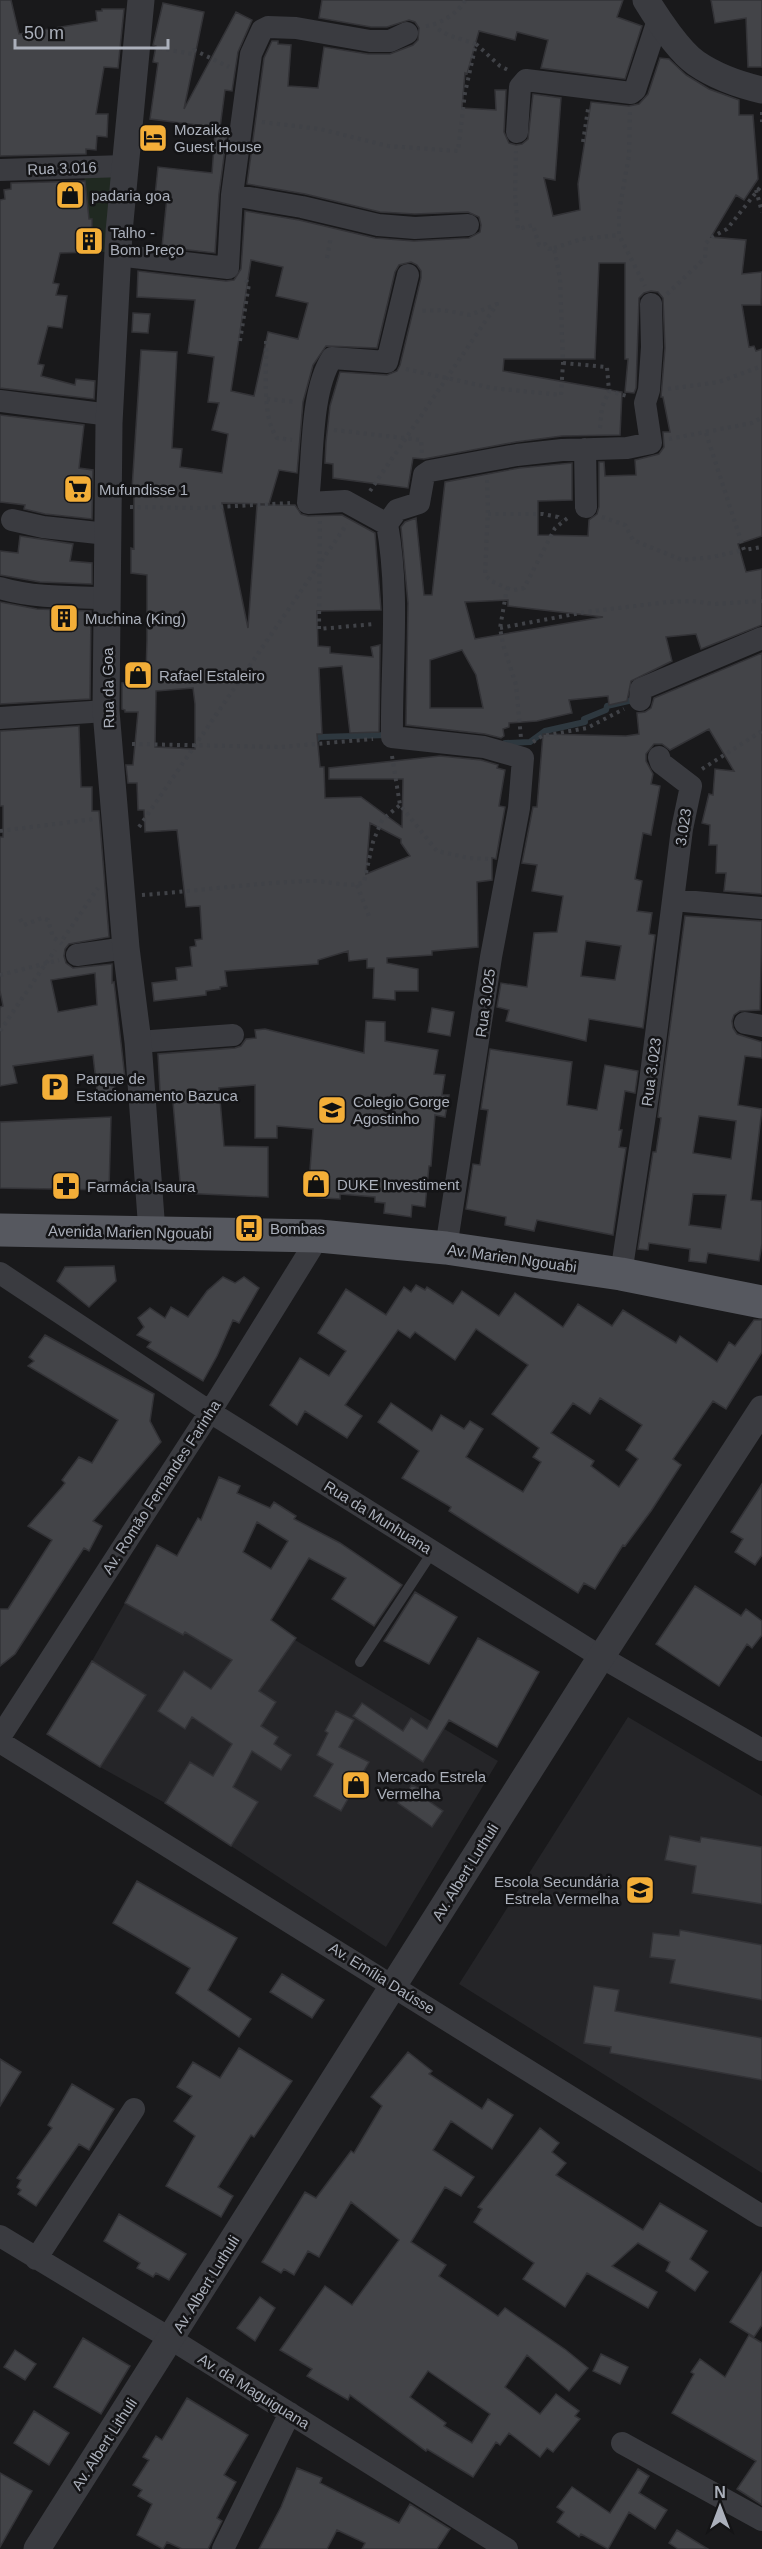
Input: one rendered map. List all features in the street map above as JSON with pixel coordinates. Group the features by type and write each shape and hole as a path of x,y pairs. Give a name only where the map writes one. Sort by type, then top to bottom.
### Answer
{"main road":[{"name":"Avenida Marien Ngouabi","path":"0,1230 260,1234"},
{"name":"Av. Marien Ngouabi","path":"260,1234 319,1236 446,1248 621,1274 762,1302"}],"street":[{"name":"Rua da Goa","path":"141,0 117,255 107,534 106,711 125,826 112,890 126,948 138,1042 152,1232"},
{"path":"652,10 696,63 740,84 762,90"},
{"path":"518,132 520,87 526,80 631,93 635,90 652,10"},
{"path":"117,255 228,268 232,195 251,54 262,30 268,27 296,28 370,41 390,41 407,33"},
{"name":"Rua 3.016","path":"0,170 124,166"},
{"path":"232,195 302,207 378,225 415,228 468,225"},
{"path":"387,524 345,501 314,502 315,425 327,367 332,358 387,362 408,275"},
{"path":"523,754 484,747 392,737 391,696 395,648 394,567 387,524 397,510 419,503 424,475 436,469 486,463 517,455 627,448 651,443 647,396 652,347 651,304"},
{"path":"0,401 110,415"},
{"path":"586,507 592,449"},
{"path":"12,520 43,527 107,534"},
{"path":"0,588 17,593 53,597 106,598"},
{"path":"640,700 640,689 762,638"},
{"path":"0,718 106,711"},
{"name":"Rua 3.025","path":"446,1248 491,957 519,808 523,754"},
{"path":"659,757 661,763 691,786"},
{"name":"3.023","path":"677,869 691,786"},
{"name":"Rua 3.023","path":"621,1274 650,1082 677,869"},
{"path":"673,900 762,908"},
{"path":"77,955 126,948"},
{"path":"138,1042 233,1035"},
{"name":"Av. Romão Fernandes Farinha","path":"0,1737 210,1412 319,1236"},
{"name":"Rua da Munhuana","path":"0,1273 210,1412 600,1657 762,1750"},
{"name":"Av. Albert Luthuli","path":"171,2339 600,1657 762,1409"},
{"name":"Av. Emília Daússe","path":"0,1742 762,2216"},
{"path":"36,2259 134,2109"},
{"name":"Av. da Maguiguana","path":"0,2236 171,2339 507,2549"},
{"name":"Av. Albert Lithuli","path":"37,2549 171,2339"},
{"path":"223,2549 290,2414"},
{"path":"622,2443 762,2520"}],"lane":[{"path":"360,1662 433,1551"}],"path":[{"path":"407,33 414,24 438,25 463,6 465,0"},
{"path":"438,25 438,29 448,35 476,44 500,66 526,80"},
{"path":"137,44 192,54 194,50 248,77"},
{"path":"243,122 320,129 388,146 458,151 465,93 476,44"},
{"path":"583,142 591,87"},
{"path":"631,93 628,155 619,212 619,235 638,269 651,304 667,295 705,258 706,243 727,229 762,185"},
{"path":"518,132 515,194 518,229 532,225 539,245 545,244 549,249 582,239 619,235"},
{"path":"756,190 762,212"},
{"path":"387,362 427,374 492,388 561,395 563,363 560,278 554,248"},
{"path":"228,268 241,274 249,284 240,341"},
{"path":"363,500 498,304 470,315 442,310 400,312"},
{"path":"266,341 267,399 273,432 277,438 315,425"},
{"path":"563,363 607,368 609,391 602,407 592,449"},
{"path":"609,391 647,396 719,382 762,366"},
{"path":"267,399 315,425 421,440 424,475"},
{"path":"651,443 752,423 761,418"},
{"path":"706,433 744,550"},
{"path":"486,463 488,514 485,575 491,581 507,588 514,590 524,588 555,528 561,521 586,507 604,519 626,525 633,540 682,560 712,557 762,547"},
{"path":"108,507 201,508 314,502 321,535 319,629 393,623"},
{"path":"488,514 543,514 558,517 561,521"},
{"path":"0,831 125,826 350,520"},
{"path":"507,588 500,628 516,685 523,754"},
{"path":"500,628 586,612 669,602 692,600 714,604 762,601"},
{"path":"523,754 542,736 587,728 640,700"},
{"path":"691,786 695,775 705,766 762,731"},
{"path":"110,743 281,747 392,737 392,763 400,805 437,851 509,862"},
{"path":"0,1031 112,890 216,890 314,880 357,885 364,882 373,842 382,820 400,805"},
{"path":"357,885 370,919"},
{"path":"20,919 24,925 42,918 48,920 53,937 77,955"},
{"path":"0,975 77,955"}],"shaded area":[{"path":"84,173 116,174 111,252 92,252 93,219 88,219"},
{"name":"Mercado Estrela Vermelha","path":"208,1588 498,1761 386,1947 231,1846 258,1802 190,1762 165,1803 100,1767 145,1695 92,1661 125,1603 183,1635"},
{"name":"Escola Secundária Estrela Vermelha","path":"628,1717 762,1796 762,2173 459,1984"}],"building":[{"path":"0,0 11,0 19,34 97,21 96,11 124,9 118,68 104,67 96,114 108,114 107,137 97,136 96,150 86,149 86,154 0,156"},
{"path":"322,0 623,0 617,17 642,26 625,79 541,68 548,40 517,32 515,40 479,31 467,74 465,73 462,108 496,110 495,90 506,90 504,132 509,143 516,145 528,139 533,94 561,98 555,180 544,178 553,216 580,210 578,184 591,102 629,106 639,104 648,94 660,58 669,59 686,75 709,89 739,100 739,115 753,115 758,179 744,200 736,195 711,237 746,240 742,274 762,272 761,305 742,305 749,347 754,346 756,351 762,349 762,536 738,544 746,572 762,569 762,625 701,649 696,634 666,637 672,661 631,681 627,701 609,705 608,696 569,700 572,713 537,721 509,723 509,727 503,729 504,736 501,738 406,725 408,603 401,527 405,522 416,518 424,595 432,595 445,482 519,468 572,463 572,500 538,501 538,535 588,536 589,520 597,514 599,507 599,462 604,462 605,476 636,475 635,460 659,454 664,447 663,432 670,432 663,397 661,397 665,348 663,298 658,292 651,291 639,298 636,388 634,393 625,392 628,359 625,359 625,263 599,263 595,359 504,359 503,371 622,392 620,435 562,436 424,459 413,458 408,488 333,478 333,464 325,463 326,442 330,406 340,372 387,375 397,371 400,365 421,271 411,262 399,265 395,272 377,348 326,346 313,365 303,402 297,473 279,470 269,504 222,503 248,628 257,505 295,505 301,514 308,516 342,515 375,533 381,610 317,611 318,646 330,647 330,653 373,657 371,647 380,645 379,732 350,733 342,666 319,668 322,734 317,734 320,767 324,767 325,798 361,797 402,827 403,779 329,779 329,768 440,756 481,760 498,765 497,768 505,770 499,806 505,807 496,859 492,858 492,880 477,882 478,947 432,951 432,955 387,958 387,963 418,969 418,991 395,991 395,1000 373,998 374,968 367,968 367,959 349,961 348,951 318,960 318,964 225,971 227,986 206,991 206,995 154,1001 152,983 177,980 176,968 192,966 190,947 196,946 195,940 202,939 200,906 186,907 177,830 145,832 144,810 138,810 137,783 128,783 126,765 133,765 138,712 125,712 122,709 122,683 132,682 132,673 146,673 147,575 131,573 131,548 134,549 134,489 132,489 141,350 177,352 172,448 182,449 180,467 222,473 228,434 212,430 219,403 208,402 214,357 188,353 195,300 137,297 138,271 234,280 241,269 245,211 299,220 375,238 414,241 469,238 480,232 479,217 468,212 415,214 380,212 305,194 247,184 264,58 272,41 291,45 288,86 318,88 324,47 368,54 390,54 413,45 418,40 419,28 415,22 409,20 387,27 371,27 319,18","holes":["251,260 283,267 276,296 308,303 298,339 268,332 254,396 231,391","508,600 508,606 603,617 475,639 465,602","462,650 476,675 483,708 430,708 430,660","193,688 195,749 155,747 156,691","370,823 401,839 401,843 410,856 366,874"]},
{"path":"711,0 762,0 762,67 748,67 746,18 715,23"},
{"path":"163,3 204,12 184,109 236,12 252,20 238,52 232,91 225,90 220,128 150,119 158,63 153,62 156,46 153,45"},
{"path":"215,133 227,134 219,194 215,253 162,247 167,197 155,196 158,167 212,173"},
{"path":"85,181 89,219 92,219 92,252 60,253 53,283 59,284 56,295 67,296 62,328 48,326 38,364 44,365 41,376 75,385 76,379 95,381 94,399 0,388 0,200 5,199 4,190 11,189 11,183"},
{"path":"133,313 150,314 148,333 132,332"},
{"path":"0,415 84,425 79,468 93,470 92,519 45,514 24,509 25,505 0,502"},
{"path":"20,536 73,544 70,561 92,563 92,584 40,582 0,575 0,551 18,553"},
{"path":"0,602 37,609 91,611 90,699 0,704"},
{"path":"762,653 762,894 724,891 726,873 716,873 717,845 709,845 710,825 702,823 709,794 713,795 715,769 734,771 709,729 670,750 662,744 654,744 646,754 646,761 653,774 651,784 660,786 651,835 643,833 635,879 642,881 637,911 652,913 649,934 655,935 643,1028 589,1019 586,1041 506,1021 509,1010 497,1007 501,983 527,987 534,933 557,932 563,896 532,891 537,865 522,863 533,807 537,807 543,734 626,736 639,734 637,713 651,708 654,698","holes":["586,941 621,946 615,980 581,976"]},
{"path":"79,726 81,787 92,787 92,811 99,811 109,937 69,944 64,956 66,963 73,968 112,964 112,983 114,982 125,1078 114,1079 116,1099 98,1100 93,1055 13,1066 17,1083 0,1086 0,1007 3,1006 0,991 0,837 3,837 3,806 0,806 0,731","holes":["95,973 97,1005 58,1012 51,980"]},
{"path":"685,916 762,921 760,1010 740,1011 734,1015 732,1021 737,1034 762,1042 762,1058 745,1056 738,1105 762,1109 751,1200 762,1201 762,1244 759,1261 708,1253 706,1263 689,1261 690,1249 649,1243 648,1250 638,1249 653,1152 656,1152 661,1118 658,1117","holes":["699,1116 736,1121 731,1159 693,1153","693,1194 726,1195 721,1229 689,1225"]},
{"path":"432,1008 454,1012 450,1036 428,1032"},
{"path":"366,1021 385,1022 385,1041 438,1050 434,1074 445,1075 442,1095 449,1095 445,1117 435,1115 425,1207 412,1205 411,1217 384,1213 385,1203 375,1202 375,1197 340,1194 340,1199 308,1197 313,1129 277,1126 277,1138 255,1138 255,1085 219,1088 224,1146 268,1147 268,1197 181,1193 172,1091 160,1092 158,1054 235,1048 241,1046 246,1039 256,1038 255,1030 265,1029 364,1053"},
{"path":"490,1049 572,1062 567,1105 597,1110 605,1065 638,1071 635,1093 625,1091 619,1130 622,1130 619,1147 626,1148 613,1235 537,1220 534,1231 505,1225 506,1217 466,1209 473,1164 480,1165 488,1110 481,1109"},
{"path":"111,1117 109,1190 0,1188 0,1122"},
{"path":"114,1266 116,1281 89,1307 57,1281 65,1267"},
{"path":"223,1277 235,1283 244,1277 259,1288 239,1323 233,1320 203,1381 147,1347 151,1342 137,1335 144,1327 138,1318 150,1308 165,1318 171,1307 188,1317 207,1291"},
{"path":"416,1285 425,1290 427,1287 453,1304 462,1291 499,1316 515,1293 563,1327 578,1304 612,1326 623,1310 676,1343 680,1336 717,1362 729,1342 735,1346 754,1320 762,1320 762,1352 726,1409 713,1401 673,1459 681,1465 651,1511 625,1546 623,1545 595,1589 584,1583 578,1593 449,1511 451,1507 402,1478 419,1451 378,1422 391,1403 432,1431 441,1415 464,1429 470,1421 483,1429 466,1457 523,1492 541,1462 533,1457 539,1448 492,1414 528,1365 476,1329 455,1360 415,1332 410,1338 398,1330 345,1405 362,1416 347,1438 305,1411 297,1425 270,1405 300,1358 329,1376 346,1351 318,1333 346,1289 386,1315 404,1287 411,1292","holes":["600,1398 642,1425 626,1450 638,1459 619,1487 591,1466 594,1461 551,1433 573,1403 590,1414"]},
{"path":"45,1335 154,1394 150,1421 161,1442 93,1521 102,1526 89,1551 84,1548 15,1654 0,1666 0,1609 8,1609 52,1540 28,1526 65,1483 62,1480 79,1457 92,1463 118,1420 28,1366 34,1361 29,1357"},
{"path":"219,1477 240,1486 237,1493 270,1508 274,1502 296,1516 294,1519 340,1543 402,1585 374,1626 332,1599 346,1578 309,1558 271,1620 296,1638 259,1691 276,1702 261,1726 278,1737 274,1744 291,1755 281,1770 252,1751 233,1787 258,1802 231,1846 165,1803 190,1762 213,1776 232,1744 192,1717 185,1729 158,1711 184,1671 211,1689 232,1660 185,1632 183,1635 125,1603 157,1545 177,1556 198,1518 201,1520","holes":["257,1522 288,1541 271,1569 243,1552"]},
{"path":"762,1484 762,1555 755,1565 735,1552 743,1539 731,1532"},
{"path":"695,1586 741,1616 746,1609 762,1621 762,1635 752,1648 747,1644 719,1686 656,1644"},
{"path":"415,1592 457,1617 429,1664 384,1641"},
{"path":"478,1638 539,1672 497,1747 449,1720 423,1762 353,1716 362,1703 403,1731 411,1718 427,1729"},
{"path":"92,1661 146,1695 100,1767 47,1734"},
{"path":"336,1711 354,1720 339,1747 369,1762 341,1811 314,1796 333,1764 317,1755 328,1733 325,1731"},
{"path":"412,1785 426,1792 423,1797 443,1811 432,1827 398,1803"},
{"path":"670,1836 700,1842 701,1837 762,1847 762,1904 692,1893 696,1866 665,1860"},
{"path":"137,1881 237,1938 208,1990 251,2019 239,2037 176,1993 190,1968 113,1923"},
{"path":"680,1930 762,1945 762,2000 670,1983 675,1960 650,1957 653,1933 679,1936"},
{"path":"282,1974 324,2000 312,2018 270,1992"},
{"path":"594,1986 619,1990 615,2011 762,2038 762,2080 610,2053 611,2047 584,2043"},
{"path":"239,2048 292,2081 254,2137 251,2135 218,2187 233,2196 221,2217 166,2186 195,2136 174,2121 192,2096 177,2087 193,2062 220,2078"},
{"path":"408,2052 432,2071 429,2074 482,2109 488,2099 513,2115 492,2149 451,2121 433,2150 474,2177 461,2196 445,2187 411,2242 446,2265 439,2276 498,2316 505,2308 588,2368 569,2391 527,2355 505,2387 540,2414 556,2394 579,2411 575,2416 580,2419 553,2452 547,2448 540,2457 509,2433 500,2445 496,2442 473,2477 427,2449 426,2451 350,2395 348,2400 307,2376 312,2369 280,2350 325,2286 352,2305 399,2240 351,2202 319,2257 308,2251 294,2275 284,2269 281,2273 262,2262 305,2192 316,2198 351,2151 354,2153 382,2106 371,2097","holes":["428,2371 490,2414 472,2443 444,2426 446,2423 410,2397"]},
{"path":"0,2059 21,2072 0,2106"},
{"path":"72,2084 114,2109 89,2150 79,2144 36,2206 18,2194 21,2190 17,2187 21,2180 17,2178 52,2128 48,2125"},
{"path":"540,2128 559,2143 552,2152 566,2163 556,2175 643,2230 660,2203 707,2231 690,2259 708,2272 695,2291 666,2271 670,2262 638,2243 612,2266 657,2292 648,2308 587,2273 565,2307 523,2279 534,2263 474,2222 482,2209 478,2207"},
{"path":"119,2214 186,2254 169,2280 156,2273 153,2277 137,2268 140,2263 104,2241"},
{"path":"762,2272 762,2325 754,2337 730,2322"},
{"path":"260,2297 275,2308 255,2341 237,2328"},
{"path":"749,2335 762,2343 762,2505 737,2489 756,2461 672,2413 694,2374 691,2372 700,2359 725,2377"},
{"path":"83,2338 130,2366 101,2414 54,2387"},
{"path":"15,2350 36,2364 25,2380 4,2367"},
{"path":"601,2354 628,2367 620,2384 593,2371"},
{"path":"187,2398 248,2435 224,2475 236,2482 217,2518 222,2521 208,2549 182,2549 167,2542 163,2549 137,2535 152,2504 138,2496 142,2490 133,2485 149,2460 143,2457 156,2436 162,2440"},
{"path":"34,2411 69,2433 49,2465 14,2443"},
{"path":"297,2468 322,2478 320,2483 399,2523 410,2504 450,2529 437,2549 362,2549 365,2543 337,2530 327,2549 259,2549 281,2507"},
{"path":"638,2469 649,2476 639,2493 667,2510 655,2529 629,2512 608,2549 581,2534 579,2537 557,2522 564,2512 557,2507 572,2487 610,2513"},
{"path":"0,2473 32,2491 0,2547"},
{"path":"677,2530 708,2549 678,2549 669,2543"}],"waterway":[{"path":"505,743 530,742 545,731 585,722 584,719 606,710 607,706 637,699"},
{"path":"313,743 319,737 388,735"}],"place":[{"name":"Mozaika Guest House","path":"153,138"},
{"name":"padaria goa","path":"70,195"},
{"name":"Talho - Bom Preço","path":"89,241"},
{"name":"Mufundisse 1","path":"78,489"},
{"name":"Muchina (King)","path":"64,618"},
{"name":"Rafael Estaleiro","path":"138,675"},
{"name":"Parque de Estacionamento Bazuca","path":"55,1087"},
{"name":"Colegio Gorge Agostinho","path":"332,1110"},
{"name":"DUKE Investiment","path":"316,1184"},
{"name":"Farmácia Isaura","path":"66,1186"},
{"name":"Bombas","path":"249,1228"},
{"name":"Mercado Estrela Vermelha","path":"356,1785"},
{"name":"Escola Secundária Estrela Vermelha","path":"640,1890"}]}
